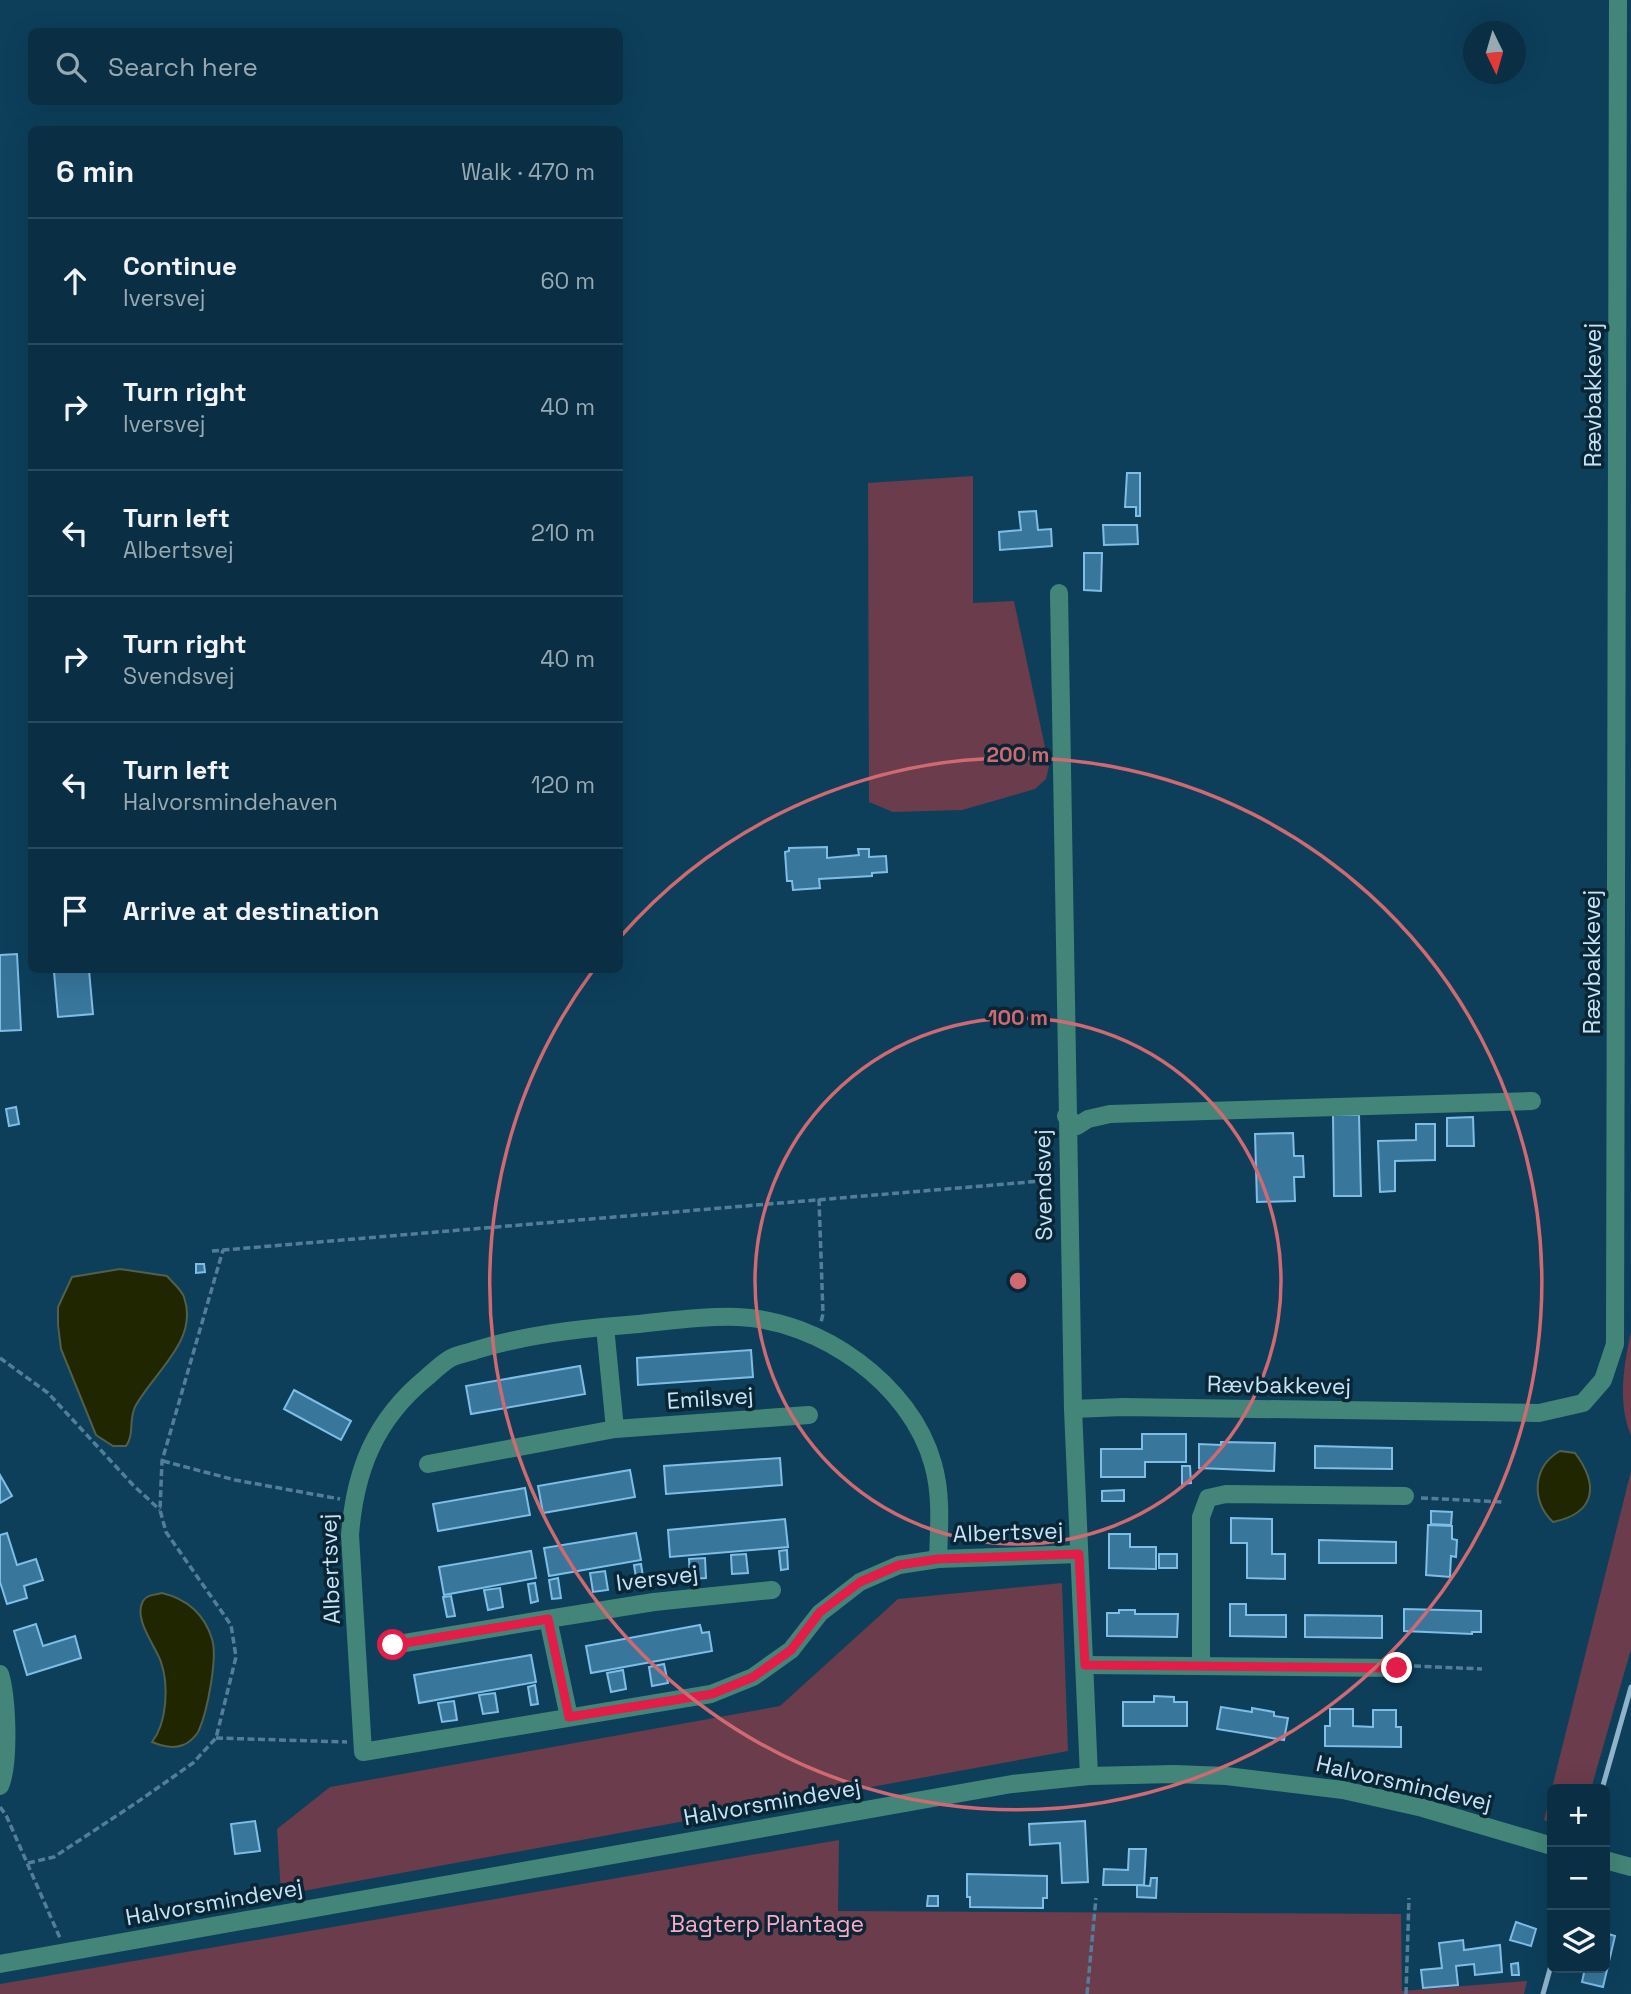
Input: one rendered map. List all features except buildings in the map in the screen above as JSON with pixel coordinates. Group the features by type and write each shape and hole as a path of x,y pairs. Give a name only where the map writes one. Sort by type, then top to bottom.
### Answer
{"street":[{"name":"Rævbakkevej","path":"1073,1409 1123,1407 1539,1413 1583,1403 1603,1380 1615,1344 1618,0"},
{"name":"Svendsvej","path":"1059,593 1073,1409 1089,1776"},
{"path":"1066,1116 1077,1126 1088,1119 1110,1114 1532,1101"},
{"name":"Albertsvej","path":"938,1559 940,1509 933,1464 913,1418 882,1380 855,1359 818,1338 783,1325 738,1317 605,1327 513,1338 450,1359 407,1394 376,1434 357,1480 352,1502 350,1535 363,1752 712,1694 753,1677 791,1650 820,1612 860,1582 899,1565 938,1559 1079,1554"},
{"path":"605,1327 615,1429"},
{"name":"Emilsvej","path":"428,1464 615,1429 809,1415"},
{"path":"1201,1666 1201,1517 1208,1498 1226,1494 1405,1496"},
{"name":"Iversvej","path":"393,1645 653,1602 772,1590"},
{"path":"548,1619 569,1717"},
{"path":"1085,1665 1397,1668"},
{"path":"0,1674 4,1685 6,1751 0,1786"},
{"name":"Halvorsmindevej","path":"0,1964 1012,1784 1089,1776 1226,1776 1343,1790 1423,1808 1547,1844"}],"path":[{"path":"212,1251 1068,1179"},
{"path":"818,1338 823,1314 819,1199"},
{"path":"28,1863 54,1857 95,1830 193,1763 216,1738 236,1657 231,1625 166,1532 160,1510 162,1461 223,1250"},
{"path":"0,1358 48,1393 133,1485 160,1510"},
{"path":"162,1461 235,1480 352,1502"},
{"path":"1405,1496 1503,1502"},
{"path":"1397,1668 1410,1666 1482,1669"},
{"path":"216,1738 346,1742 363,1752"},
{"path":"0,1807 28,1863 66,1953"},
{"path":"1087,1994 1096,1898"},
{"path":"1406,1994 1409,1898"}],"green space":[{"path":"973,476 973,603 1014,601 1049,766 1046,779 1035,789 962,810 893,812 869,802 868,483"},
{"path":"1631,1331 1631,1436 1623,1397 1624,1370"},
{"path":"1631,1471 1631,1649 1592,1784 1553,1784"},
{"path":"1062,1583 1068,1751 281,1895 277,1829 330,1787 780,1706 898,1599"},
{"name":"Bagterp Plantage","path":"839,1840 838,1911 1401,1914 1402,1991 1527,1981 1524,1994 0,1994 0,1984"}],"shaded area":[{"path":"120,1269 167,1276 183,1294 187,1313 185,1327 173,1354 136,1405 129,1441 126,1446 113,1446 96,1435 61,1349 58,1307 72,1277"},
{"path":"1560,1451 1575,1453 1588,1476 1590,1487 1585,1505 1578,1512 1553,1522 1541,1505 1538,1485 1544,1466"},
{"path":"162,1593 187,1603 199,1615 209,1630 214,1659 211,1685 199,1730 188,1743 176,1747 152,1742 164,1714 165,1682 161,1662 143,1624 141,1608 143,1601 149,1596"}],"railway":[{"path":"1603,1784 1631,1687"},
{"path":"1543,1994 1549,1973"}],"route":[{"path":"393,1645 548,1619 569,1717 712,1694 753,1677 791,1650 820,1612 860,1582 899,1565 938,1559 1079,1554 1085,1665 1397,1668"}]}
